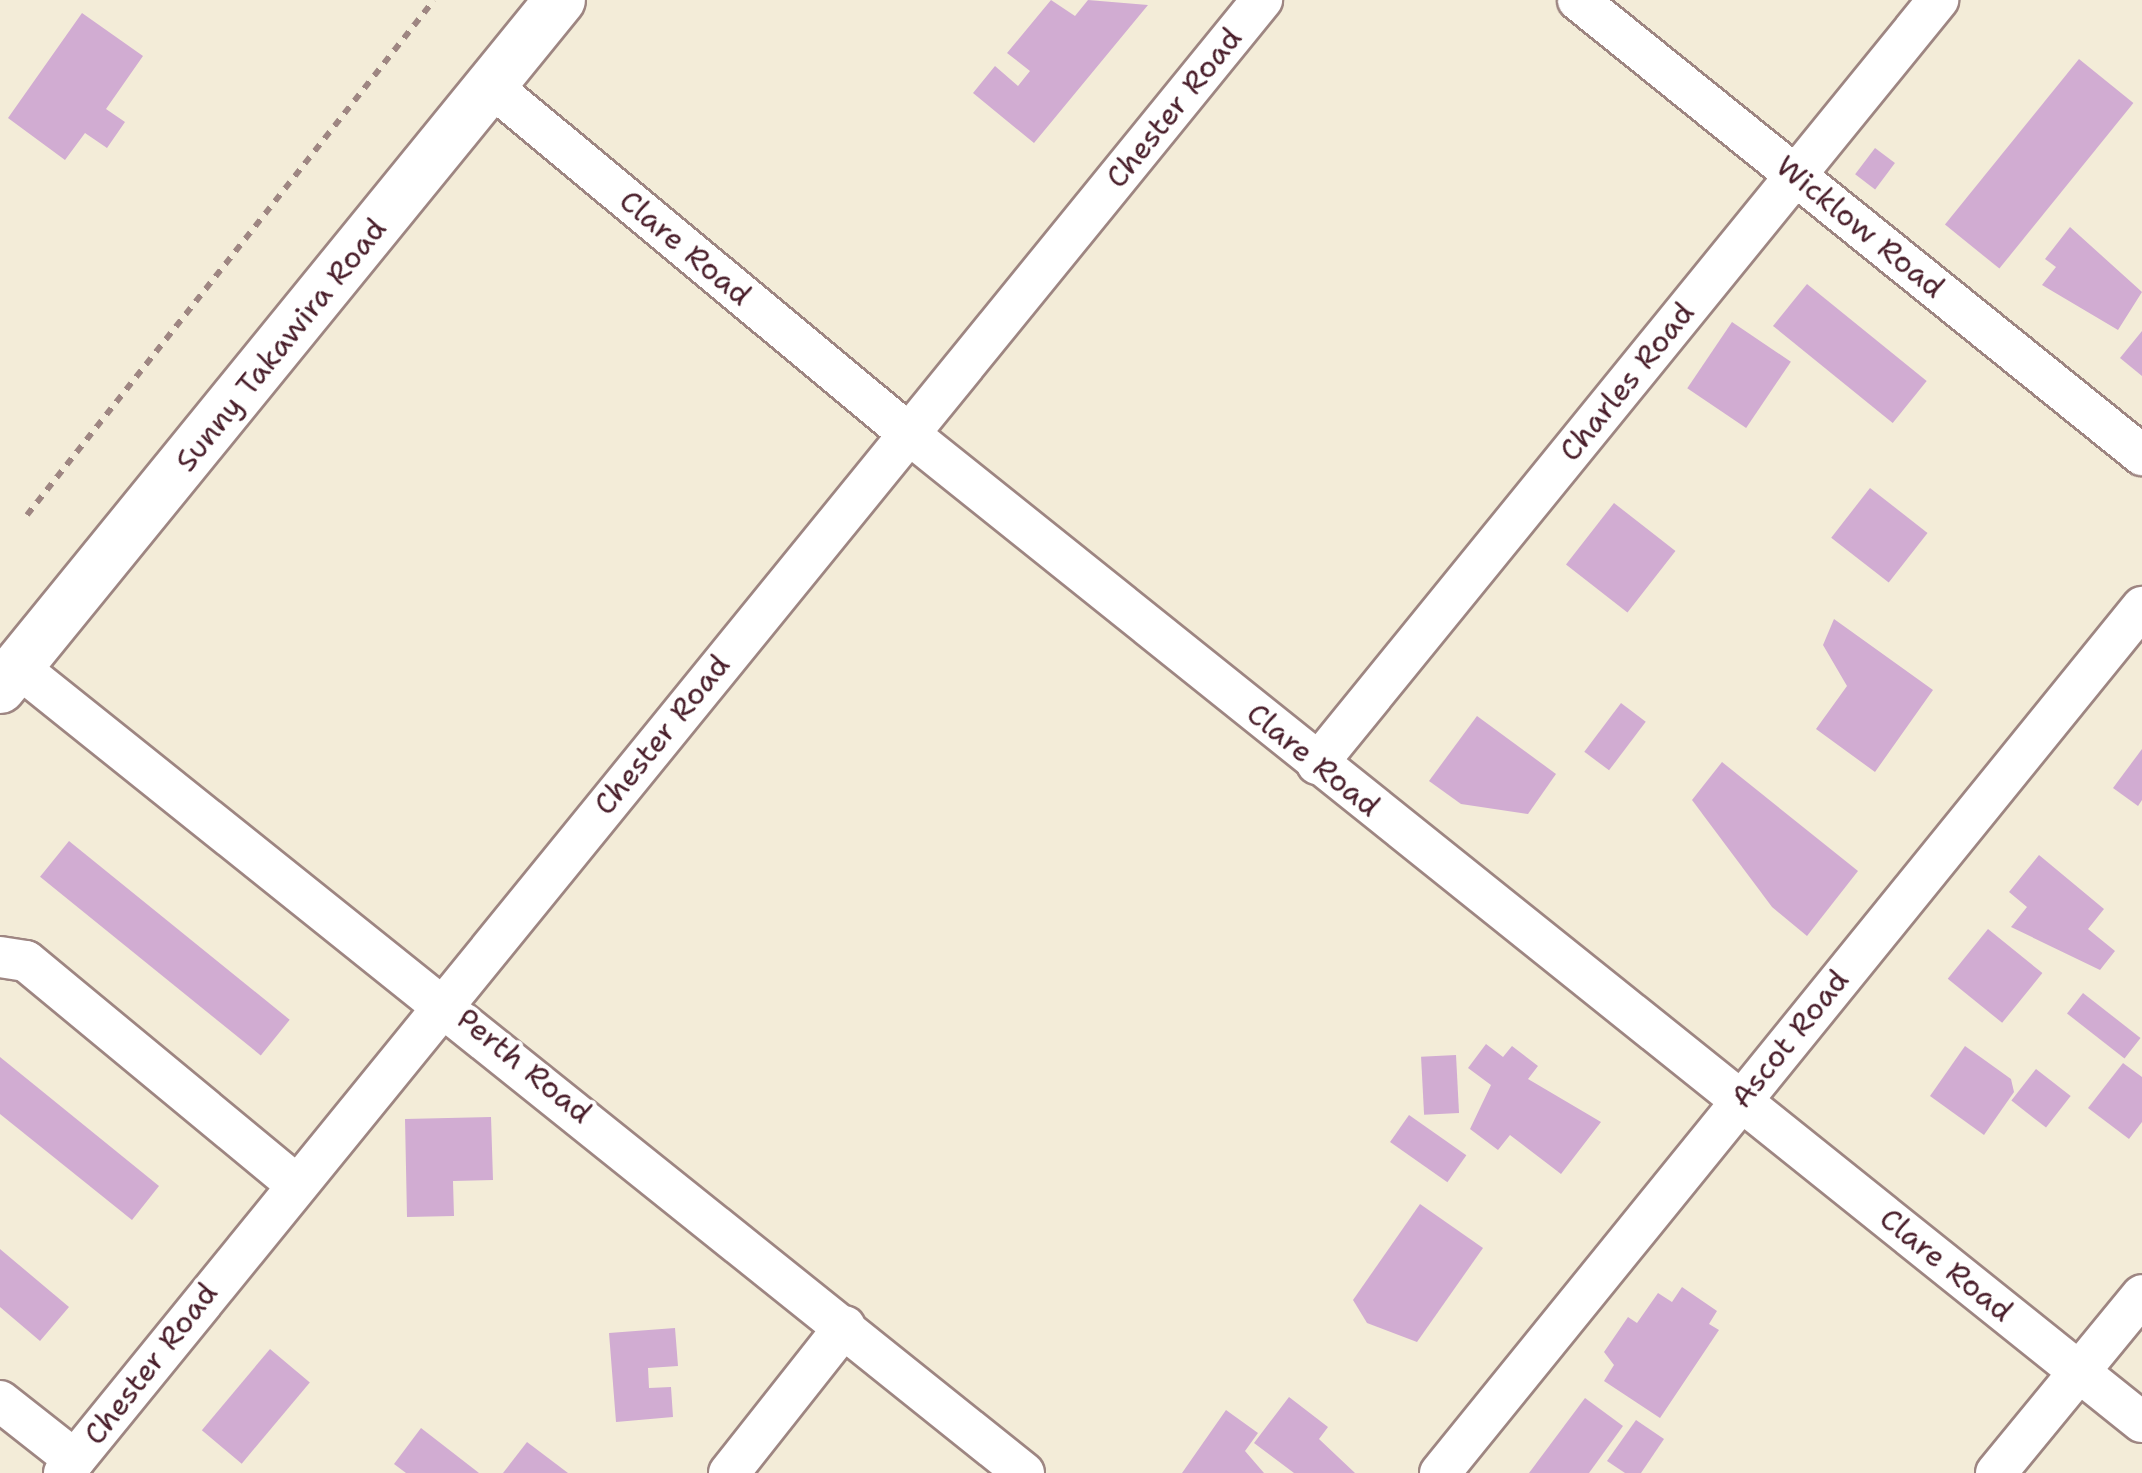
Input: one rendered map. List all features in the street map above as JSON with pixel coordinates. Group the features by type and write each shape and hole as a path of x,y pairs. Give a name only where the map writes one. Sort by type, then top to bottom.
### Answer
{"main road":[{"name":"Sunny Takawira Road","path":"9,678 560,0"}],"street":[{"name":"Chester Road","path":"70,1467 294,1183 1262,0"},
{"name":"Wicklow Road","path":"1578,0 2142,454"},
{"name":"Charles Road","path":"1317,764 1938,0"},
{"name":"Clare Road","path":"492,87 909,434 2142,1422"},
{"name":"Ascot Road","path":"1440,1473 2142,607"},
{"name":"Perth Road","path":"9,678 443,1001 1024,1473"},
{"path":"0,957 26,961 294,1183"},
{"path":"1996,1473 2142,1295"},
{"path":"729,1473 845,1326"},
{"path":"0,1402 70,1467"}],"path":[{"path":"27,515 434,0"}],"building":[{"path":"1051,0 1075,16 1088,0 1148,5 1034,143 973,93 995,66 1018,86 1030,71 1007,53"},
{"path":"82,13 143,56 106,109 125,122 107,148 85,133 65,160 8,118"},
{"path":"2079,59 2133,103 1999,269 1945,225"},
{"path":"1875,148 1895,163 1875,189 1855,174"},
{"path":"2070,227 2142,292 2118,330 2042,285 2056,267 2045,259"},
{"path":"1807,284 1927,381 1893,423 1773,326"},
{"path":"1732,322 1791,362 1746,428 1687,388"},
{"path":"2142,331 2142,376 2120,358"},
{"path":"1870,488 1928,533 1889,583 1831,538"},
{"path":"1614,503 1675,551 1627,612 1566,564"},
{"path":"1834,619 1933,690 1875,772 1816,729 1847,686 1823,645"},
{"path":"1621,703 1646,722 1609,770 1584,752"},
{"path":"1477,716 1556,774 1528,814 1461,804 1429,781"},
{"path":"2142,749 2142,800 2138,806 2113,788"},
{"path":"1722,762 1858,871 1807,936 1772,907 1692,800"},
{"path":"69,841 290,1020 261,1055 40,877"},
{"path":"2039,855 2104,909 2088,929 2115,951 2100,970 2011,927 2027,907 2009,892"},
{"path":"1988,929 2042,973 2002,1023 1948,979"},
{"path":"2083,993 2141,1038 2125,1058 2067,1013"},
{"path":"1486,1044 1503,1057 1512,1046 1538,1066 1528,1079 1601,1122 1561,1174 1510,1135 1498,1150 1470,1129 1491,1085 1468,1068"},
{"path":"1965,1046 2011,1079 2014,1092 1984,1135 1930,1096"},
{"path":"1456,1055 1459,1113 1424,1115 1421,1057"},
{"path":"0,1057 159,1186 132,1220 0,1114"},
{"path":"2123,1063 2142,1077 2142,1122 2129,1139 2088,1108"},
{"path":"2036,1069 2071,1096 2046,1128 2011,1101"},
{"path":"1409,1115 1466,1155 1447,1182 1390,1142"},
{"path":"491,1117 493,1180 453,1181 454,1216 407,1217 405,1119"},
{"path":"1420,1204 1483,1248 1417,1342 1367,1323 1353,1300"},
{"path":"0,1249 69,1307 40,1341 0,1307"},
{"path":"1682,1287 1717,1311 1709,1324 1719,1330 1660,1418 1604,1381 1614,1365 1604,1352 1628,1317 1637,1323 1658,1293 1672,1302"},
{"path":"675,1328 678,1366 648,1368 649,1388 671,1387 673,1417 616,1422 609,1333"},
{"path":"270,1349 310,1382 242,1464 202,1430"},
{"path":"1289,1397 1328,1427 1319,1439 1355,1473 1294,1473 1254,1443"},
{"path":"1585,1398 1623,1426 1589,1473 1529,1473"},
{"path":"1226,1410 1258,1433 1245,1451 1264,1473 1182,1473"},
{"path":"1636,1420 1664,1439 1641,1473 1625,1473 1607,1461"},
{"path":"421,1428 479,1473 406,1473 394,1464"},
{"path":"527,1442 568,1473 503,1473"}]}
